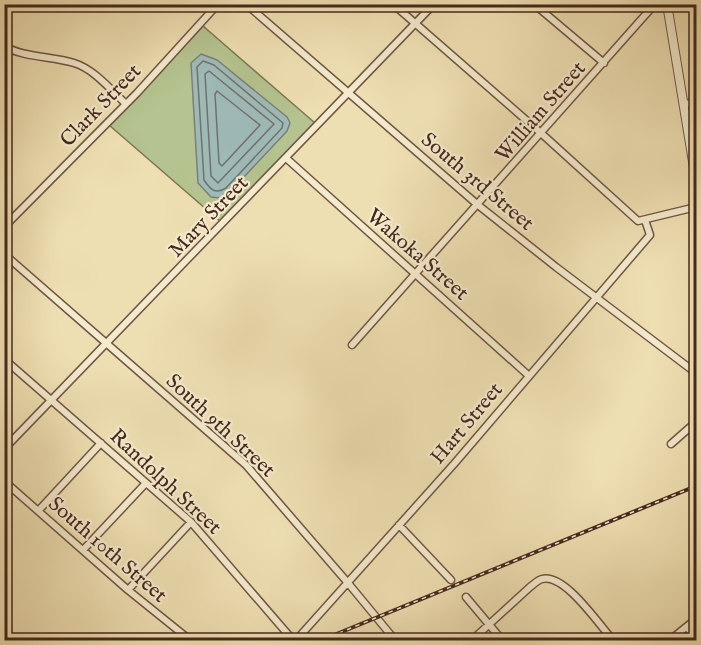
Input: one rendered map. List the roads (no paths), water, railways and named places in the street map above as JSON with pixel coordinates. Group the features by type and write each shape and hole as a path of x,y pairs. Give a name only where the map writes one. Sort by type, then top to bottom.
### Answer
{"street":[{"name":"Clark Street","path":"4,227 126,104 218,4"},
{"name":"South 3rd Street","path":"246,4 478,205 696,373"},
{"path":"393,4 638,221 696,207"},
{"name":"Mary Street","path":"4,449 434,4"},
{"path":"534,4 604,63"},
{"name":"William Street","path":"352,345 542,134 655,4"},
{"path":"667,4 696,180"},
{"path":"4,46 14,52 79,65 126,104"},
{"path":"684,104 691,103 696,97"},
{"name":"Wakoka Street","path":"286,158 528,375"},
{"name":"Hart Street","path":"291,640 298,638 454,464 650,235 645,220"},
{"name":"South 9th Street","path":"4,254 246,465 394,640"},
{"name":"Randolph Street","path":"4,359 191,522 291,640"},
{"path":"671,444 696,422"},
{"path":"39,510 101,443"},
{"name":"South 10th Street","path":"4,481 128,590 190,640"},
{"path":"84,549 146,483"},
{"path":"128,590 191,522"},
{"path":"399,525 451,580"},
{"path":"472,640 541,579 560,582 571,591 613,640"},
{"path":"466,597 502,640"},
{"path":"670,640 696,619"},
{"path":"687,627 696,639"}],"water":[{"path":"201,54 217,60 287,117 290,123 287,131 229,193 221,198 211,197 198,183 191,63"}],"railway":[{"path":"322,640 696,486"}]}
